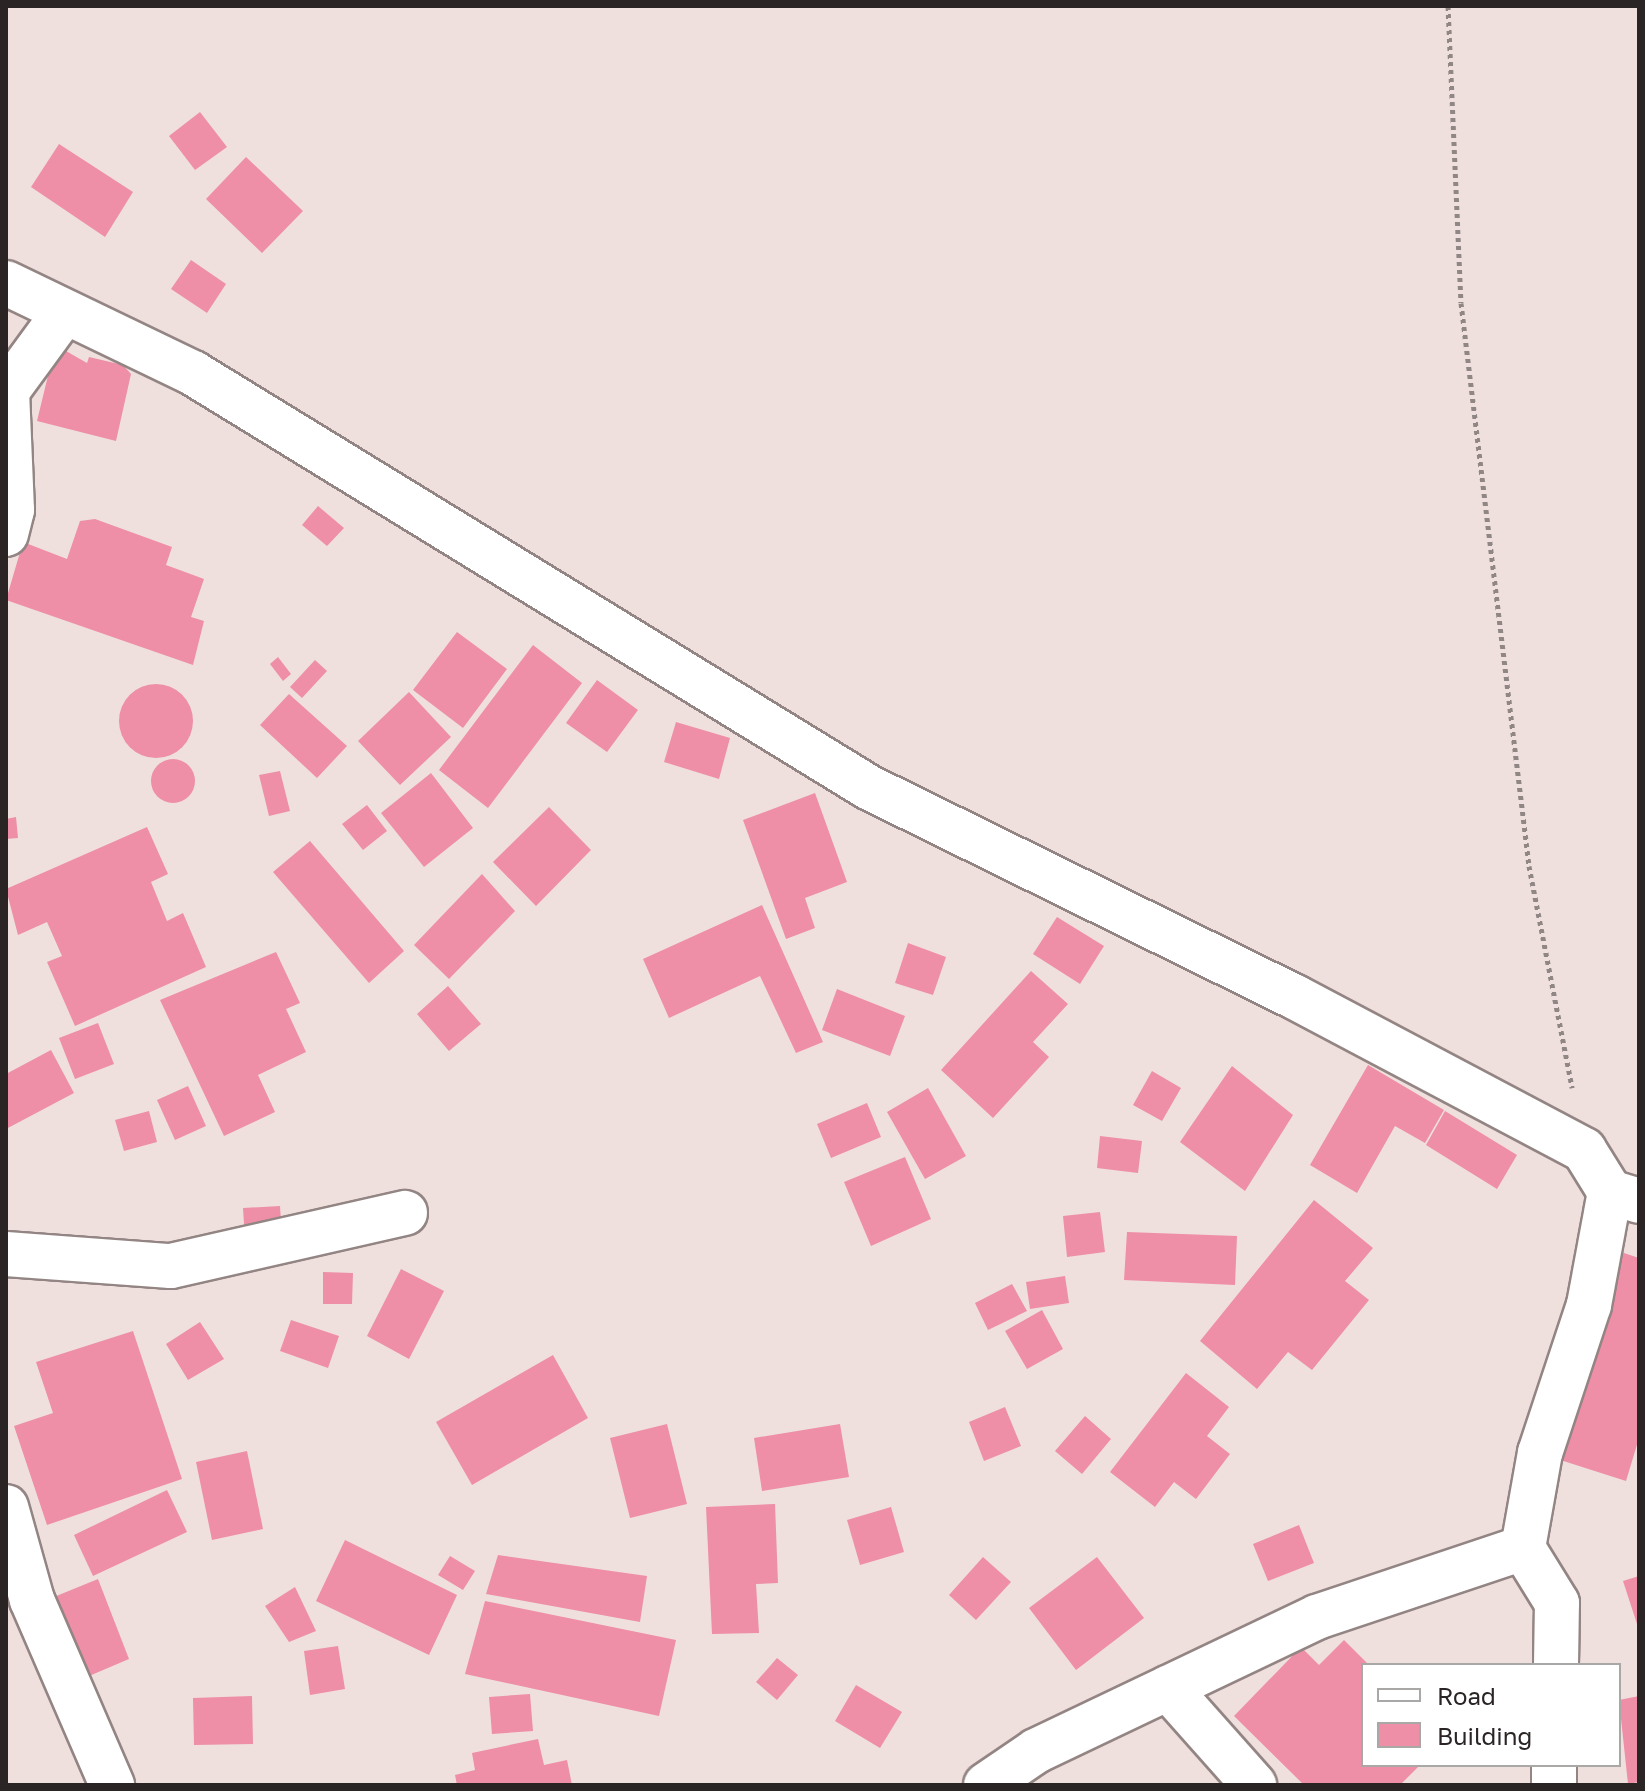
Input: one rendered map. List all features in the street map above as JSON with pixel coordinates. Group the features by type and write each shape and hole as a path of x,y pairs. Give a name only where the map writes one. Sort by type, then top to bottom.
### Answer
{"street":[{"path":"6,283 193,373 390,489 868,787 1295,997 1584,1150 1625,1196 1540,1453 1523,1548 1557,1603 1556,1663"},
{"path":"6,534 12,510 7,391 64,313"},
{"path":"6,1254 171,1266 405,1213"},
{"path":"6,1507 32,1600 112,1785"},
{"path":"986,1785 1036,1751 1317,1617 1523,1548"},
{"path":"1168,1688 1254,1785"}],"path":[{"path":"1448,6 1461,303 1529,866 1584,1150"}],"building":[{"path":"200,112 227,147 195,170 169,136"},
{"path":"59,144 133,192 105,237 31,187"},
{"path":"246,157 303,211 262,253 206,199"},
{"path":"191,260 226,284 207,313 171,289"},
{"path":"66,351 87,363 89,357 123,365 131,374 116,441 37,421 53,355"},
{"path":"318,506 344,528 327,546 302,525"},
{"path":"95,519 172,547 166,565 204,579 191,617 204,621 193,665 6,600 23,542 67,559 80,521"},
{"path":"457,632 507,669 463,728 413,690"},
{"path":"533,645 582,683 488,808 439,770"},
{"path":"278,657 291,674 283,681 270,664"},
{"path":"315,660 327,671 302,698 290,687"},
{"path":"597,680 638,710 607,752 566,723"},
{"path":"156,684 177,690 187,700 193,721 187,742 177,752 156,758 135,752 125,742 119,721 125,700 135,690"},
{"path":"409,692 451,737 400,785 358,741"},
{"path":"289,694 347,746 317,778 260,725"},
{"path":"676,722 730,738 719,779 664,762"},
{"path":"173,759 188,766 195,781 188,796 173,803 158,796 151,781 158,766"},
{"path":"280,771 290,811 269,816 259,775"},
{"path":"431,773 473,828 424,867 381,813"},
{"path":"815,793 847,882 805,898 815,928 786,939 743,820"},
{"path":"367,805 387,831 363,850 342,824"},
{"path":"549,807 591,850 536,906 493,862"},
{"path":"16,817 18,838 6,839 6,819"},
{"path":"147,827 168,874 151,882 167,921 183,913 206,967 75,1026 47,962 62,956 47,922 18,935 6,889"},
{"path":"310,841 404,951 369,983 273,872"},
{"path":"482,874 515,911 449,979 414,945"},
{"path":"762,905 823,1042 796,1053 760,976 669,1018 643,959"},
{"path":"1057,917 1104,946 1080,984 1033,954"},
{"path":"908,943 946,957 933,995 895,983"},
{"path":"276,952 300,1003 286,1009 306,1052 258,1075 275,1112 224,1136 160,1000"},
{"path":"1031,971 1068,1004 1033,1042 1049,1057 993,1118 941,1070"},
{"path":"448,986 481,1024 449,1051 417,1014"},
{"path":"837,989 905,1016 890,1056 822,1030"},
{"path":"98,1023 114,1064 75,1079 59,1038"},
{"path":"51,1050 74,1093 6,1129 6,1074"},
{"path":"1368,1065 1444,1110 1425,1143 1395,1126 1357,1193 1310,1165"},
{"path":"1232,1066 1293,1115 1245,1191 1180,1142"},
{"path":"1152,1071 1181,1088 1162,1121 1133,1105"},
{"path":"188,1086 206,1126 175,1140 157,1100"},
{"path":"928,1088 966,1156 925,1179 887,1112"},
{"path":"867,1103 881,1137 831,1158 817,1124"},
{"path":"149,1111 157,1142 124,1151 115,1120"},
{"path":"1445,1111 1517,1155 1497,1189 1426,1145"},
{"path":"1100,1136 1142,1141 1138,1173 1097,1168"},
{"path":"905,1157 931,1219 871,1246 844,1182"},
{"path":"1314,1200 1373,1248 1345,1281 1369,1300 1312,1370 1288,1352 1257,1389 1200,1341"},
{"path":"280,1206 282,1236 245,1239 243,1208"},
{"path":"1100,1212 1105,1252 1067,1257 1063,1216"},
{"path":"1127,1232 1237,1236 1235,1285 1124,1280"},
{"path":"1618,1251 1639,1258 1639,1438 1626,1481 1554,1458"},
{"path":"401,1269 444,1291 409,1359 367,1336"},
{"path":"323,1272 353,1273 352,1304 323,1304"},
{"path":"1065,1276 1069,1303 1030,1309 1026,1282"},
{"path":"1012,1284 1027,1311 988,1330 975,1303"},
{"path":"1042,1310 1063,1349 1027,1369 1005,1331"},
{"path":"291,1320 339,1336 328,1368 280,1351"},
{"path":"200,1322 224,1359 188,1380 166,1344"},
{"path":"133,1331 182,1479 47,1525 14,1426 53,1413 36,1362"},
{"path":"553,1355 588,1418 472,1485 436,1422"},
{"path":"1186,1373 1229,1407 1207,1436 1230,1454 1196,1499 1174,1482 1155,1507 1110,1472"},
{"path":"1005,1407 1021,1446 984,1461 969,1422"},
{"path":"1085,1416 1111,1439 1082,1474 1055,1451"},
{"path":"667,1424 687,1504 630,1518 610,1438"},
{"path":"840,1424 849,1477 762,1491 754,1438"},
{"path":"247,1451 263,1529 212,1540 196,1462"},
{"path":"167,1490 187,1532 93,1576 74,1535"},
{"path":"775,1504 778,1583 756,1584 759,1633 712,1634 706,1507"},
{"path":"891,1507 904,1552 860,1565 847,1520"},
{"path":"1299,1525 1314,1563 1268,1581 1253,1544"},
{"path":"345,1540 457,1595 429,1655 316,1601"},
{"path":"498,1555 647,1576 640,1622 486,1594"},
{"path":"450,1556 475,1571 463,1590 438,1575"},
{"path":"983,1557 1011,1582 976,1620 949,1595"},
{"path":"1097,1557 1144,1618 1076,1670 1029,1608"},
{"path":"1639,1576 1639,1627 1638,1627 1623,1581"},
{"path":"98,1579 129,1659 82,1679 49,1599"},
{"path":"295,1587 316,1631 289,1642 265,1606"},
{"path":"485,1601 676,1640 659,1716 465,1674"},
{"path":"1344,1640 1367,1663 1361,1663 1361,1767 1418,1767 1400,1785 1304,1785 1234,1716 1301,1647 1319,1665"},
{"path":"338,1646 345,1689 310,1695 304,1651"},
{"path":"777,1658 798,1675 777,1700 756,1682"},
{"path":"856,1685 902,1712 880,1748 835,1721"},
{"path":"530,1694 533,1731 492,1734 489,1697"},
{"path":"252,1696 253,1744 194,1745 193,1698"},
{"path":"1639,1696 1639,1782 1628,1784 1621,1719 1621,1700"},
{"path":"538,1739 544,1765 567,1760 572,1785 457,1785 455,1775 475,1770 472,1753"}]}
